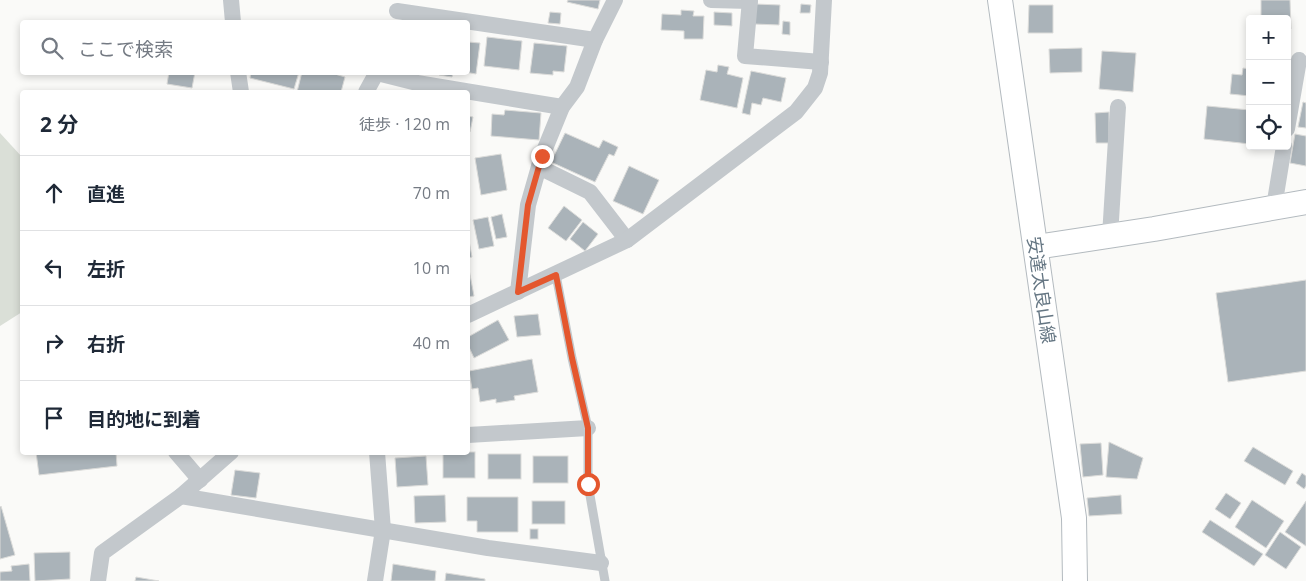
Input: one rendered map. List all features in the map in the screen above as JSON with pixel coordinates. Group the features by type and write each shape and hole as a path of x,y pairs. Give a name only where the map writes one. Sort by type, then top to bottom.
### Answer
{"main road":[{"name":"安達太良山線","path":"1000,0 1074,518 1075,581"},
{"path":"1036,247 1306,202"}],"street":[{"path":"231,0 233,20"},
{"path":"518,292 528,205 539,167 562,107 577,87 595,40 615,0"},
{"path":"711,0 750,0 745,56 821,62"},
{"path":"470,314 627,240 796,112 815,88 821,62 824,0"},
{"path":"397,11 458,20"},
{"path":"470,22 595,40"},
{"path":"1291,106 1299,60"},
{"path":"238,75 241,90"},
{"path":"367,90 376,75"},
{"path":"385,75 417,83 459,90"},
{"path":"470,92 562,107"},
{"path":"1110,236 1118,107"},
{"path":"1274,207 1283,150"},
{"path":"539,167 590,192 627,240"},
{"path":"470,435 588,428"},
{"path":"179,455 200,480"},
{"path":"98,581 102,553 181,496 228,455"},
{"path":"375,581 382,530 376,455"},
{"path":"181,496 488,548 601,563"}],"lane":[{"path":"556,275 588,428 588,484 605,581"}],"shaded area":[{"path":"0,133 20,155 20,313 0,326"}],"building":[{"path":"568,0 600,0 598,9 567,2"},
{"path":"1261,0 1290,0 1291,15 1261,15"},
{"path":"755,4 780,5 779,25 754,24"},
{"path":"801,4 811,5 810,13 800,13"},
{"path":"1029,5 1053,5 1053,33 1028,33"},
{"path":"681,10 694,11 693,16 704,16 703,39 684,39 684,31 661,30 662,14 681,15"},
{"path":"550,12 561,13 560,24 548,23"},
{"path":"714,12 732,13 732,26 714,25"},
{"path":"783,21 790,22 790,35 782,34"},
{"path":"487,37 522,41 519,70 484,66"},
{"path":"470,42 480,43 476,74 470,73"},
{"path":"534,43 567,46 564,72 553,71 553,75 530,73"},
{"path":"1082,48 1082,72 1050,73 1049,49"},
{"path":"1102,51 1136,53 1133,92 1099,89"},
{"path":"718,65 729,67 727,74 743,78 737,108 700,100 706,70 717,72"},
{"path":"1243,68 1246,68 1246,96 1230,94 1232,74 1242,75"},
{"path":"751,71 786,78 781,102 763,98 761,105 752,103 750,115 742,113"},
{"path":"168,75 194,75 192,88 167,84"},
{"path":"250,75 298,75 294,89 250,78"},
{"path":"301,75 338,75 345,77 342,90 298,90"},
{"path":"1303,102 1306,103 1306,128 1298,127"},
{"path":"1207,106 1246,110 1246,144 1204,139"},
{"path":"505,110 541,113 539,140 491,136 492,114 504,115"},
{"path":"1109,112 1109,143 1096,143 1095,113"},
{"path":"470,116 473,117 470,132"},
{"path":"565,133 599,148 603,140 618,147 614,156 609,154 595,182 551,162"},
{"path":"1295,134 1306,136 1306,166 1290,163"},
{"path":"501,154 507,190 481,195 475,158"},
{"path":"629,166 659,180 643,214 613,201"},
{"path":"564,206 582,220 566,241 548,228"},
{"path":"502,214 507,237 496,239 491,217"},
{"path":"488,217 494,246 479,249 473,220"},
{"path":"583,222 598,234 585,251 570,239"},
{"path":"470,275 474,296 470,297"},
{"path":"1306,280 1306,371 1228,382 1216,293"},
{"path":"538,314 541,335 517,337 514,316"},
{"path":"498,320 509,340 474,358 470,349 470,336"},
{"path":"532,359 538,392 514,396 515,400 496,403 496,399 480,402 478,388 472,389 470,371"},
{"path":"1109,442 1143,458 1137,479 1106,477"},
{"path":"1101,443 1103,475 1083,477 1080,444"},
{"path":"1253,447 1293,471 1285,485 1244,461"},
{"path":"470,452 475,452 475,478 443,478 443,455 470,455"},
{"path":"488,454 521,454 521,479 488,479"},
{"path":"36,455 116,455 117,466 39,475"},
{"path":"426,456 428,485 397,487 395,458"},
{"path":"533,456 568,456 568,483 533,483"},
{"path":"235,470 260,473 256,498 231,495"},
{"path":"1302,473 1306,476 1306,486 1304,489 1296,483"},
{"path":"1226,493 1241,503 1230,519 1215,509"},
{"path":"445,495 446,522 415,523 414,496"},
{"path":"1121,495 1122,514 1089,516 1087,498"},
{"path":"467,497 518,497 518,532 477,532 477,521 467,521"},
{"path":"1252,500 1284,521 1266,548 1235,527"},
{"path":"532,501 565,501 565,524 532,524"},
{"path":"1306,501 1306,546 1285,532"},
{"path":"0,507 15,555 0,559"},
{"path":"1210,520 1263,554 1254,566 1202,532"},
{"path":"530,529 538,529 538,539 530,539"},
{"path":"1280,532 1301,547 1286,569 1265,555"},
{"path":"70,552 70,579 35,581 34,553"},
{"path":"29,564 30,581 0,581 0,572 12,571 11,566"},
{"path":"393,564 436,571 435,581 391,581"},
{"path":"446,573 485,579 485,581 445,581"},
{"path":"136,577 159,581 135,581"}],"route":[{"path":"542,156 528,205 518,292 556,275 588,428 588,484"}]}
